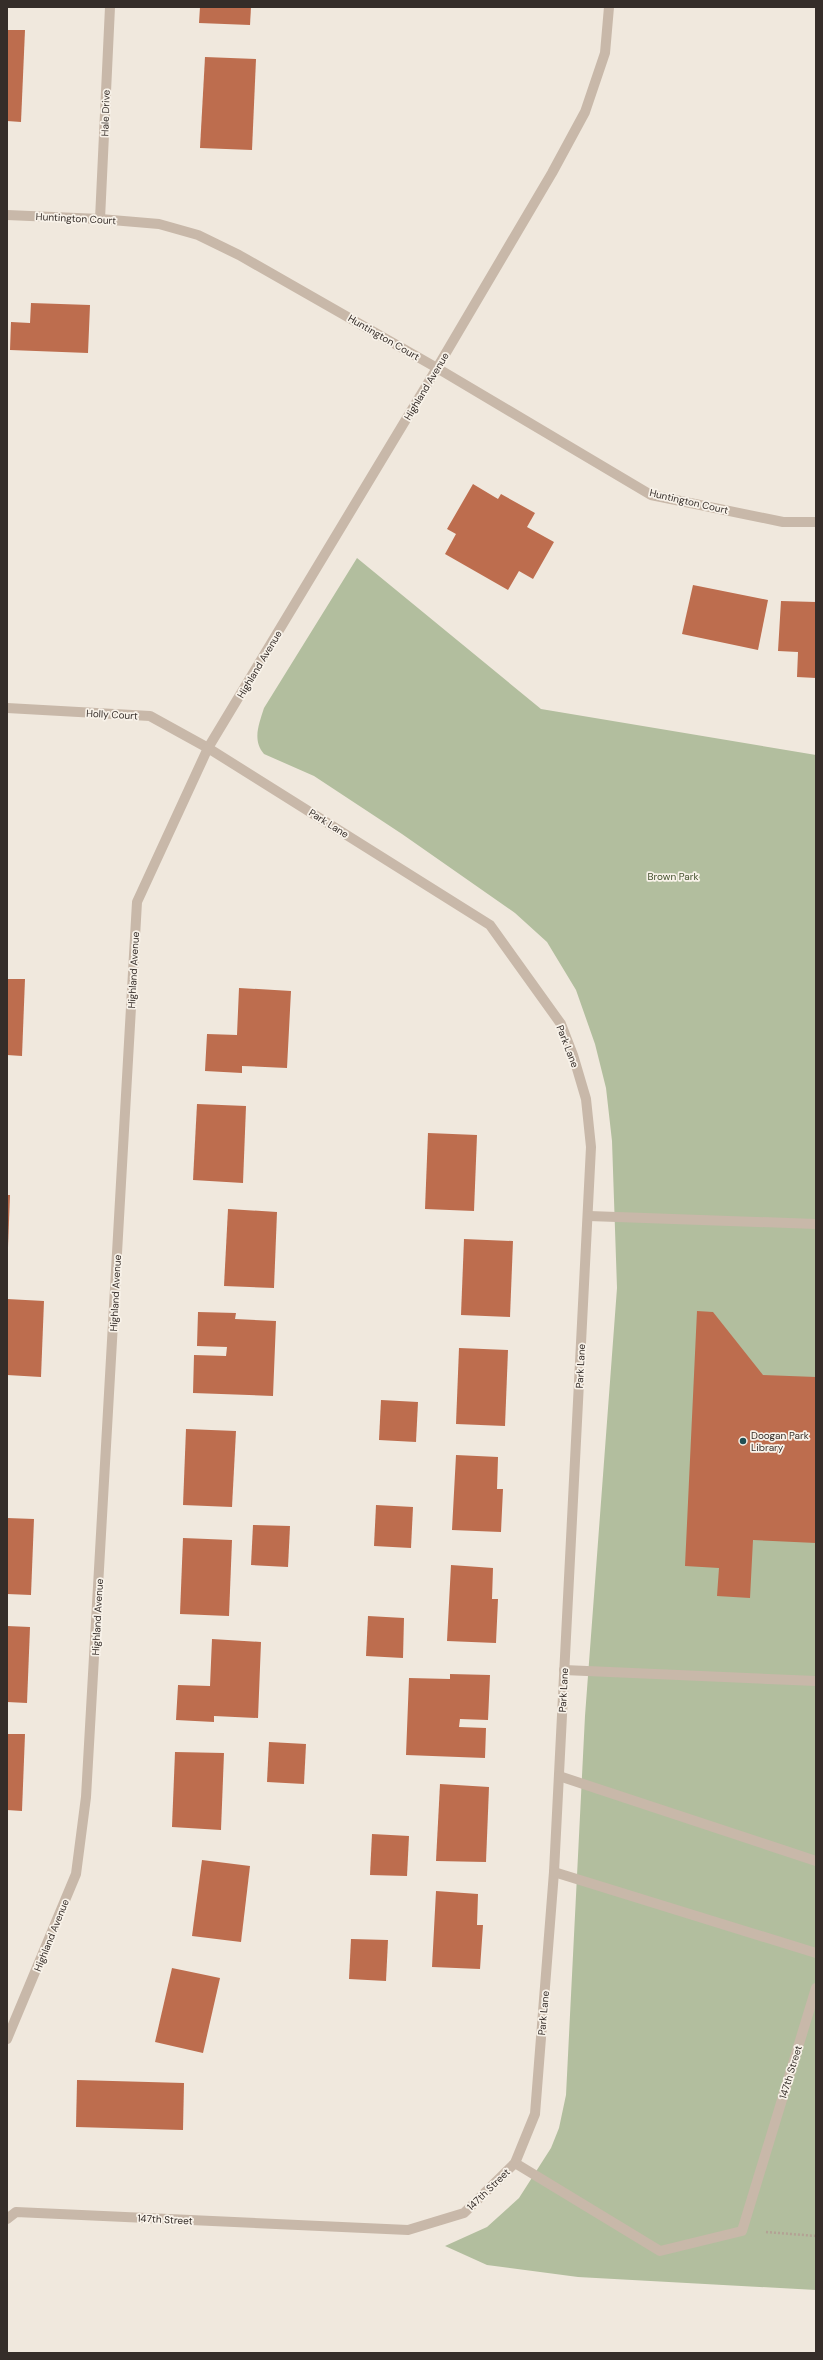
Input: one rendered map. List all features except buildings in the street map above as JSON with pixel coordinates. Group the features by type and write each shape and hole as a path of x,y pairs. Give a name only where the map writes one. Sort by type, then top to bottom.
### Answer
{"street":[{"name":"Hale Drive","path":"100,219 110,7"},
{"name":"Highland Avenue","path":"7,2039 76,1874 86,1797 137,902 208,748 437,368 552,173 585,112 605,54 609,7"},
{"name":"Huntington Court","path":"7,215 100,219 159,224 198,234 239,255 437,368 651,494 783,522 816,522"},
{"name":"Holly Court","path":"7,708 150,716 208,748"},
{"name":"Park Lane","path":"208,748 490,925 561,1024 573,1055 586,1099 591,1147 554,1872 535,2114 515,2163"},
{"path":"588,1216 816,1224"},
{"path":"564,1670 816,1682"},
{"path":"559,1776 816,1861"},
{"path":"554,1872 816,1953"},
{"name":"147th Street","path":"7,2219 16,2212 408,2230 464,2213 515,2163 660,2251 742,2231 816,1988"}],"path":[{"path":"742,2231 816,2236"}],"green space":[{"name":"Brown Park","path":"357,558 541,709 816,755 816,2290 578,2277 487,2265 445,2246 487,2227 519,2198 551,2148 559,2128 566,2095 585,1716 617,1288 612,1141 606,1088 595,1044 576,990 547,942 515,913 402,834 314,776 264,754 260,749 257,738 264,708"}],"place":[{"name":"Doogan Park Library","path":"743,1441"}]}
